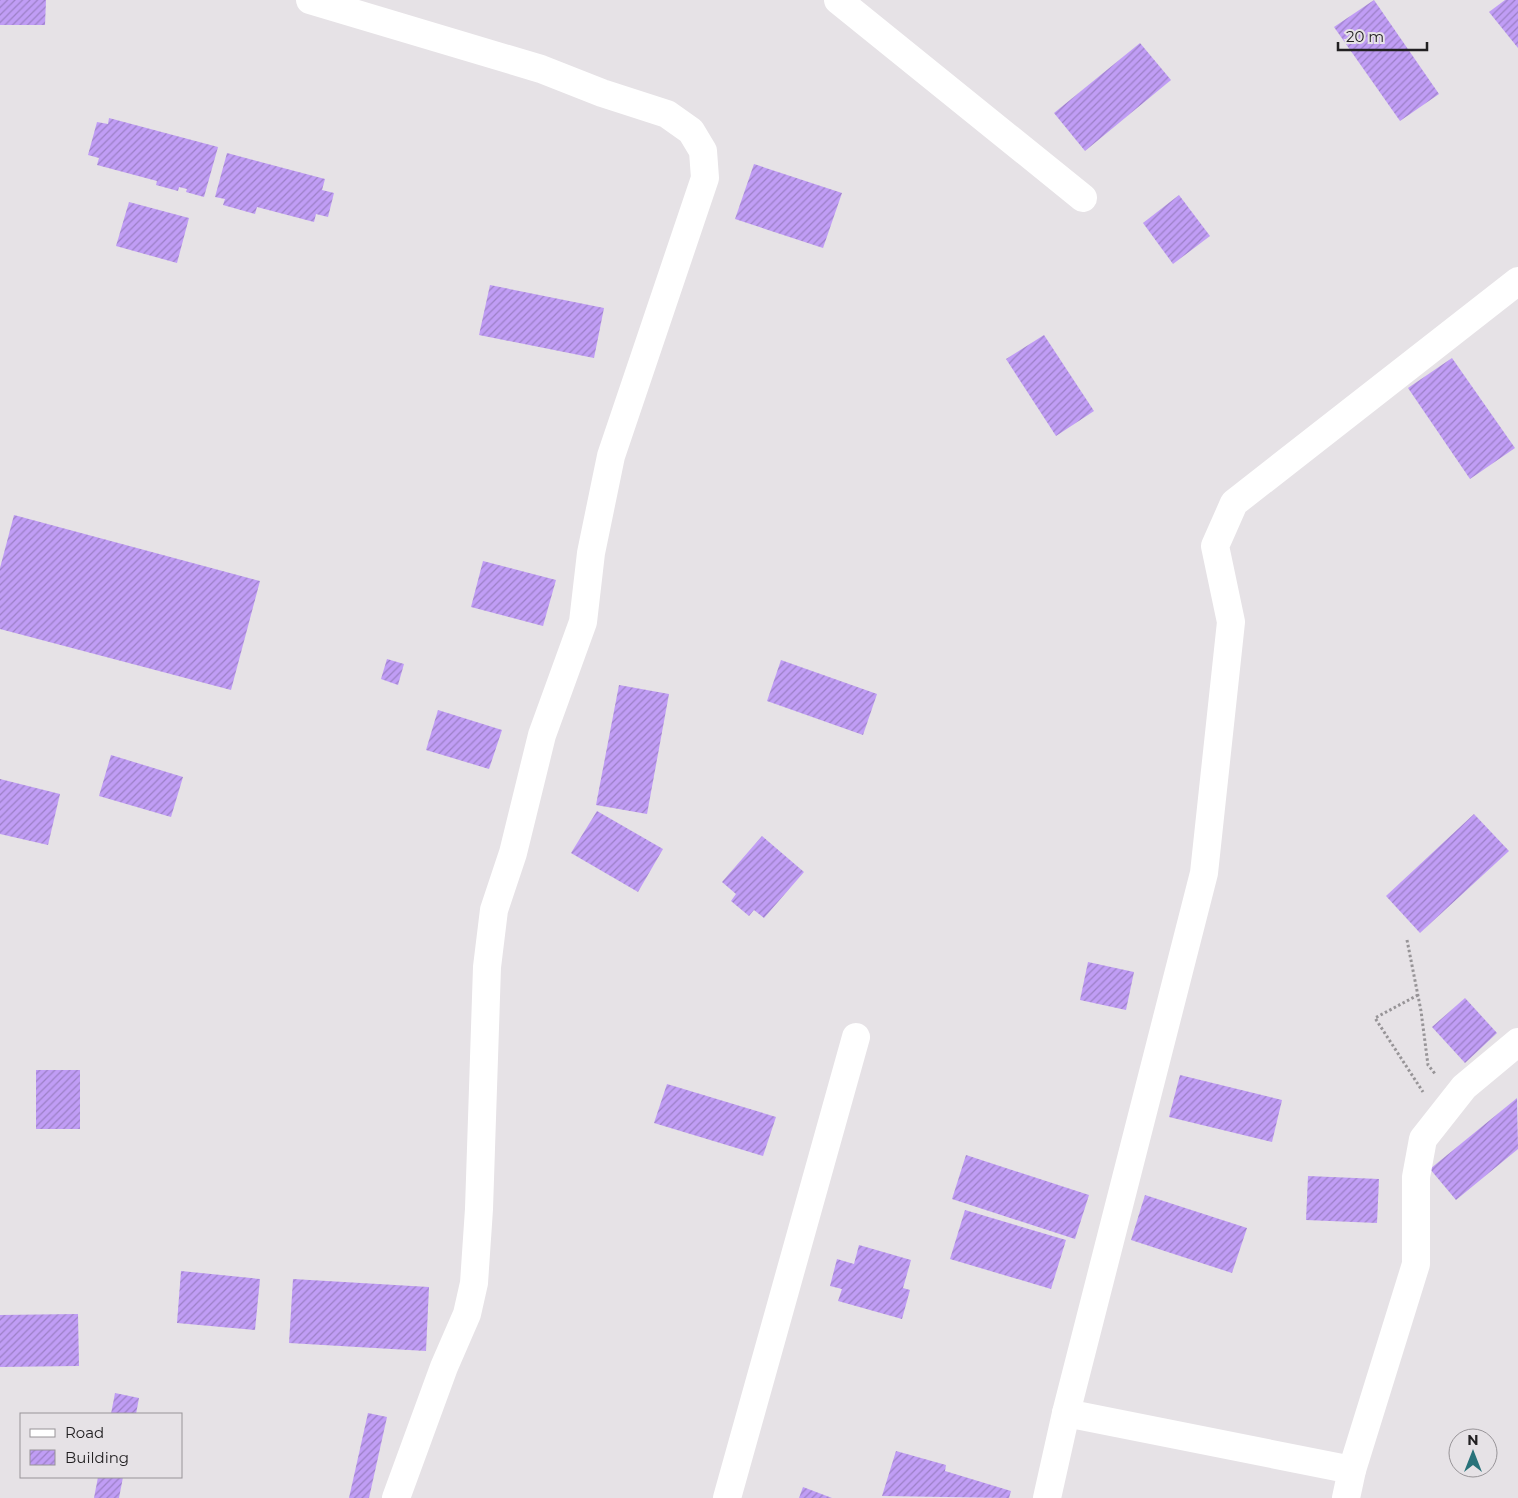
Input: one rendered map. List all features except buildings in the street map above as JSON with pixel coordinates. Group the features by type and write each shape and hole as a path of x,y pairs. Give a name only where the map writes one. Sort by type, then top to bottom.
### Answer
{"street":[{"path":"310,0 541,69 602,94 667,114 691,131 703,151 705,178 611,456 591,553 583,622 542,735 513,853 494,910 487,976 480,1209 474,1283 467,1314 444,1367 396,1498"},
{"path":"838,0 1083,198"},
{"path":"1047,1498 1066,1413 1204,873 1231,622 1215,546 1234,503 1518,281"},
{"path":"727,1498 856,1037"},
{"path":"1346,1498 1352,1470 1416,1264 1416,1178 1423,1139 1464,1086 1518,1042"},
{"path":"1066,1413 1352,1470"}],"path":[{"path":"1407,940 1418,995 1428,1065 1447,1109"},
{"path":"1418,995 1375,1018 1447,1109"}]}
